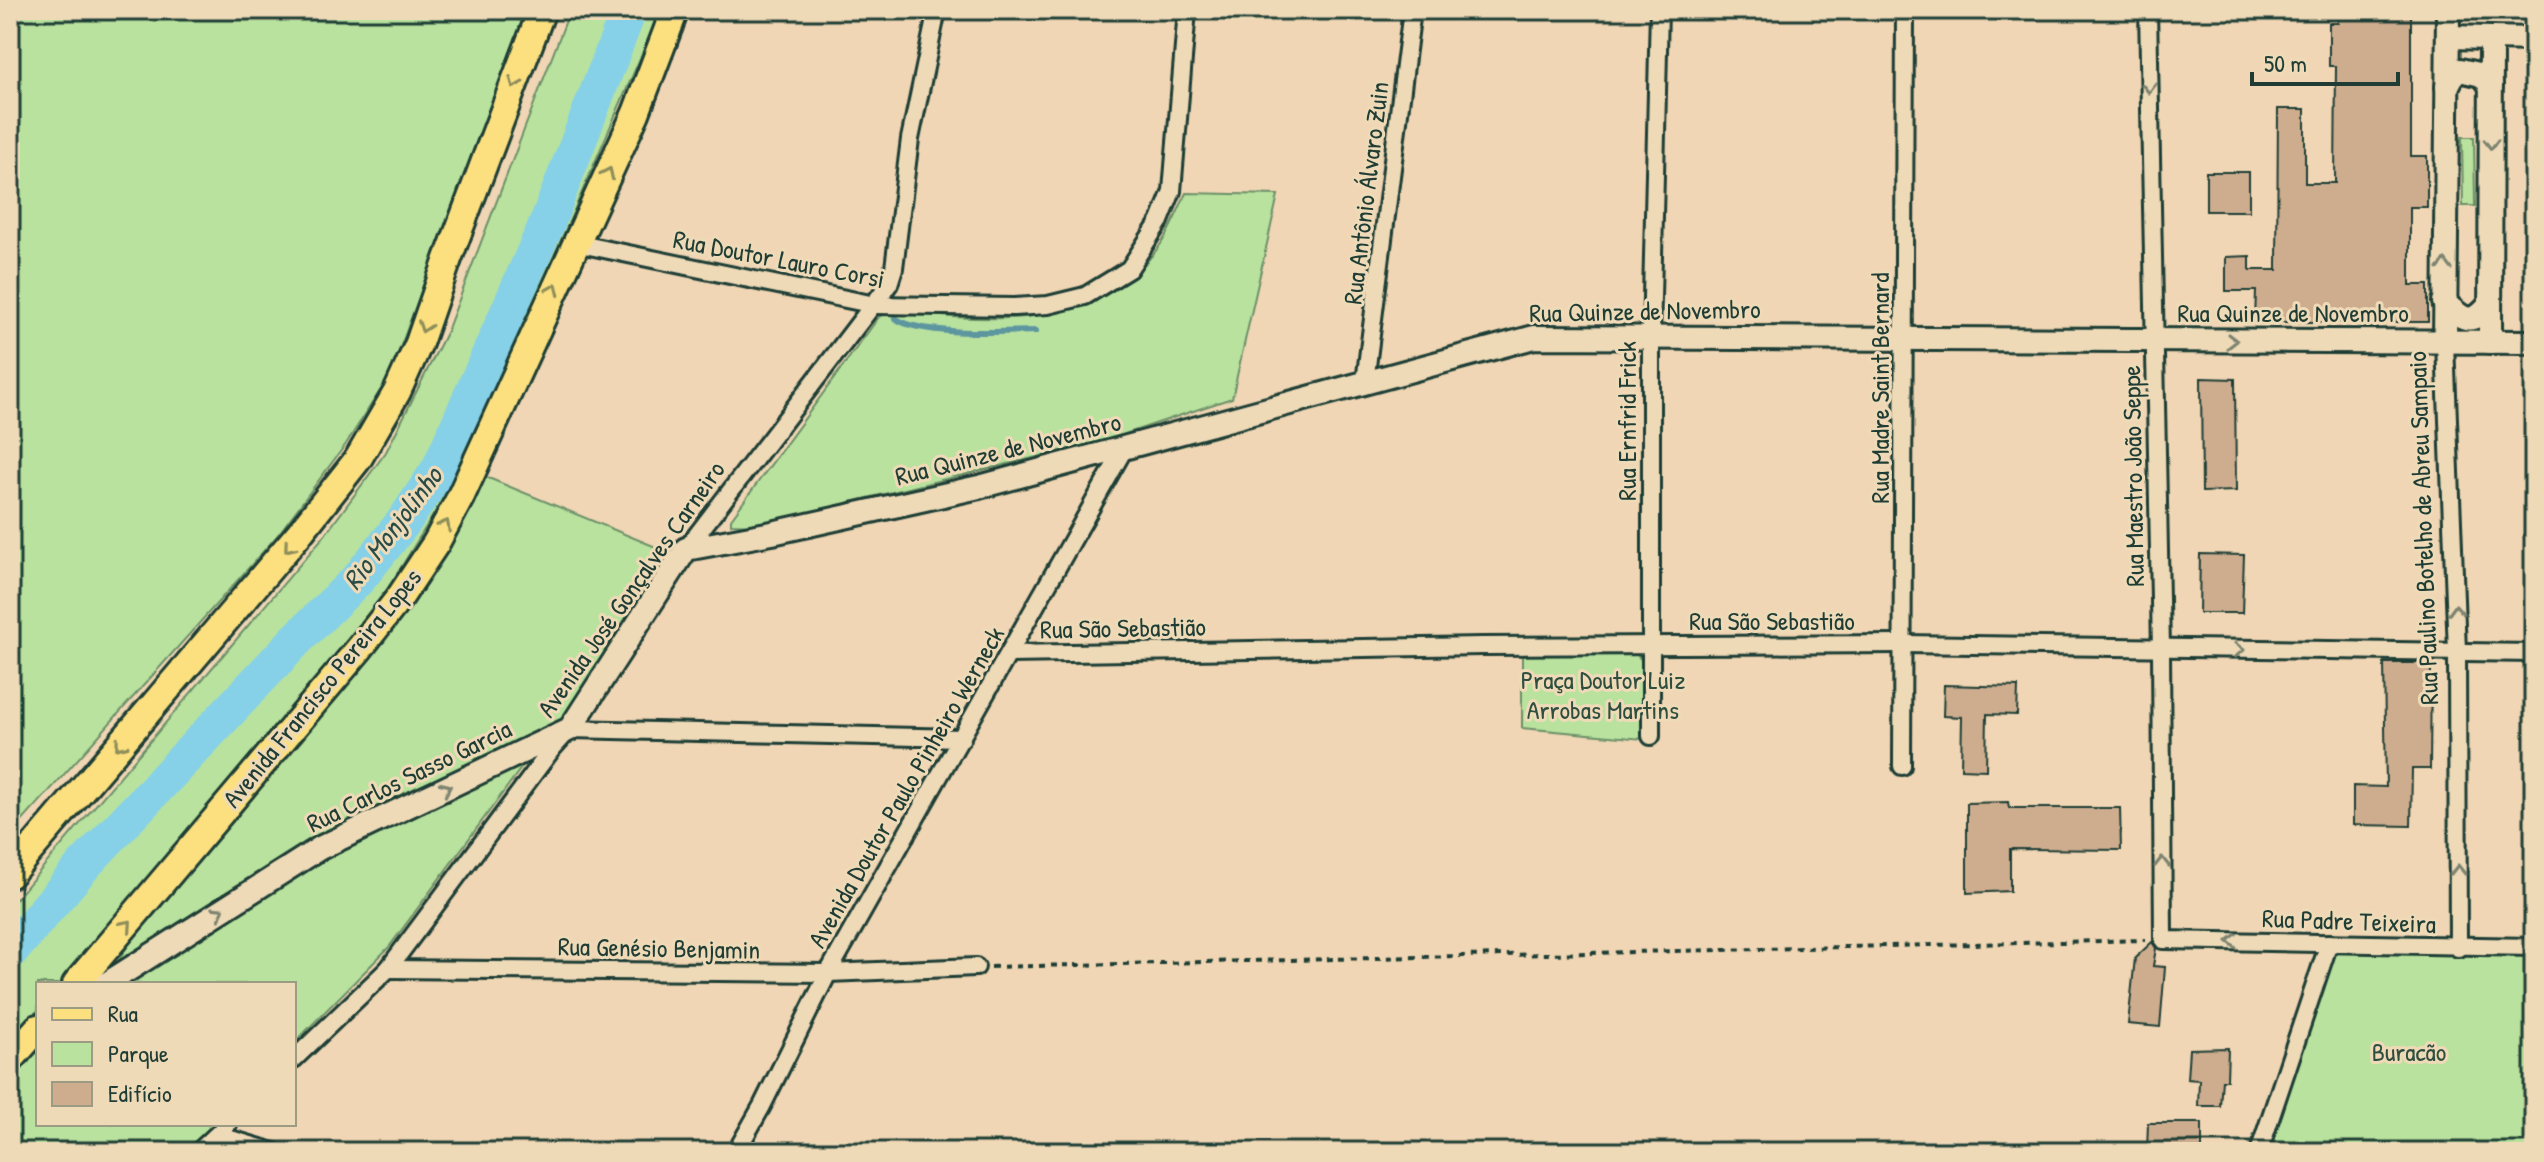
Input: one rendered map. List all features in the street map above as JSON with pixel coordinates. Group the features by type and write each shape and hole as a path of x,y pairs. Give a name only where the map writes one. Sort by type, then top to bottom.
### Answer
{"main road":[{"path":"10,874 298,535 358,459 397,392 419,343 542,10"},
{"name":"Avenida Francisco Pereira Lopes","path":"78,982 400,597 436,543 460,498 636,113 675,10"},
{"name":"Rua Paulino Botelho de Abreu Sampaio","path":"2445,343 2448,10"},
{"path":"2448,37 2534,39"},
{"path":"2490,342 2491,38"},
{"path":"2447,87 2460,70 2482,75 2491,86"},
{"path":"2444,302 2458,315 2473,319 2481,316 2490,304"},
{"name":"Rua Quinze de Novembro","path":"686,549 964,491 1534,337 2534,342"},
{"name":"Avenida José Gonçalves Carneiro","path":"570,729 686,549"},
{"name":"Rua Carlos Sasso Garcia","path":"109,982 320,848 570,729"},
{"path":"10,1060 36,1030"}],"street":[{"name":"Avenida José Gonçalves Carneiro","path":"686,549 889,284 894,268 910,139 937,10"},
{"name":"Rua Doutor Lauro Corsi","path":"575,243 875,305 1014,307 1048,305 1085,296 1129,269 1160,221 1172,191 1187,10"},
{"name":"Rua Antônio Álvaro Zuin","path":"1365,382 1412,10"},
{"name":"Rua Ernfrid Frick","path":"1651,736 1651,338 1659,10"},
{"name":"Rua Madre Saint Bernard","path":"1902,766 1905,10"},
{"name":"Rua Maestro João Seppe","path":"2148,10 2161,649 2163,940"},
{"name":"Rua Paulino Botelho de Abreu Sampaio","path":"2445,343 2457,651 2458,948"},
{"name":"Avenida Doutor Paulo Pinheiro Werneck","path":"736,1152 828,973 1124,449"},
{"name":"Rua São Sebastião","path":"1009,654 1903,644 2534,653"},
{"name":"Avenida José Gonçalves Carneiro","path":"296,1057 388,969 570,729"},
{"name":"Rua Carlos Sasso Garcia","path":"570,729 962,738"},
{"name":"Rua Padre Teixeira","path":"2163,940 2458,948 2534,947"},
{"path":"2259,1152 2329,943"},
{"name":"Rua Genésio Benjamin","path":"388,969 828,973 976,967"},
{"path":"198,1152 223,1129 274,1152"}],"path":[{"path":"976,967 2163,940"}],"green space":[{"path":"10,10 496,10 522,21 390,375 346,444 277,536 10,835"},
{"path":"570,10 661,10 480,427 446,494 389,587 210,811 62,982 36,982 36,1012 10,1043 10,906 325,535 386,452 447,331"},
{"path":"2462,137 2474,137 2475,206 2463,206"},
{"path":"1186,193 1278,195 1232,398 1107,440 756,525 731,524 731,519 879,317 903,310 952,317 1011,318 1066,311 1091,302 1138,272 1158,248"},
{"path":"486,477 668,552 565,718 346,827 124,966 117,963 129,944 383,641"},
{"name":"Praça Doutor Luiz Arrobas Martins","path":"1522,653 1637,655 1644,663 1643,739 1522,728"},
{"path":"527,760 389,947 296,1041 296,982 123,982 342,846"},
{"name":"Buracão","path":"2335,949 2534,955 2534,1152 2269,1152"},
{"path":"36,1046 36,1126 212,1126 186,1152 10,1152 10,1074"}],"building":[{"path":"2338,10 2411,10 2411,156 2427,156 2427,207 2410,207 2410,285 2428,285 2428,322 2255,322 2256,291 2226,291 2226,257 2250,256 2250,270 2277,270 2278,109 2305,109 2305,183 2335,183 2336,66 2329,66 2329,23 2338,23"},
{"path":"2206,172 2249,172 2249,211 2206,211"},
{"path":"2201,378 2235,379 2236,491 2202,492"},
{"path":"2200,554 2244,555 2242,613 2199,613"},
{"path":"2384,663 2431,663 2430,769 2412,769 2411,826 2353,825 2353,786 2386,787"},
{"path":"1944,685 2018,687 2017,715 1987,714 1986,770 1961,769 1962,717 1943,716"},
{"path":"2008,802 2009,808 2120,808 2121,850 2010,849 2010,891 1967,893 1967,803"},
{"path":"2152,942 2156,948 2153,966 2165,967 2160,1027 2128,1024 2135,958"},
{"path":"2228,1048 2227,1080 2222,1080 2220,1106 2198,1106 2199,1080 2187,1079 2189,1049"},
{"path":"2148,1123 2202,1123 2202,1152 2147,1152"}],"waterway":[{"name":"Rio Monjolinho","path":"10,952 84,865 297,639 359,578 405,520 439,469 547,223 629,10"},
{"path":"895,318 907,324 941,330 1036,331"}]}
